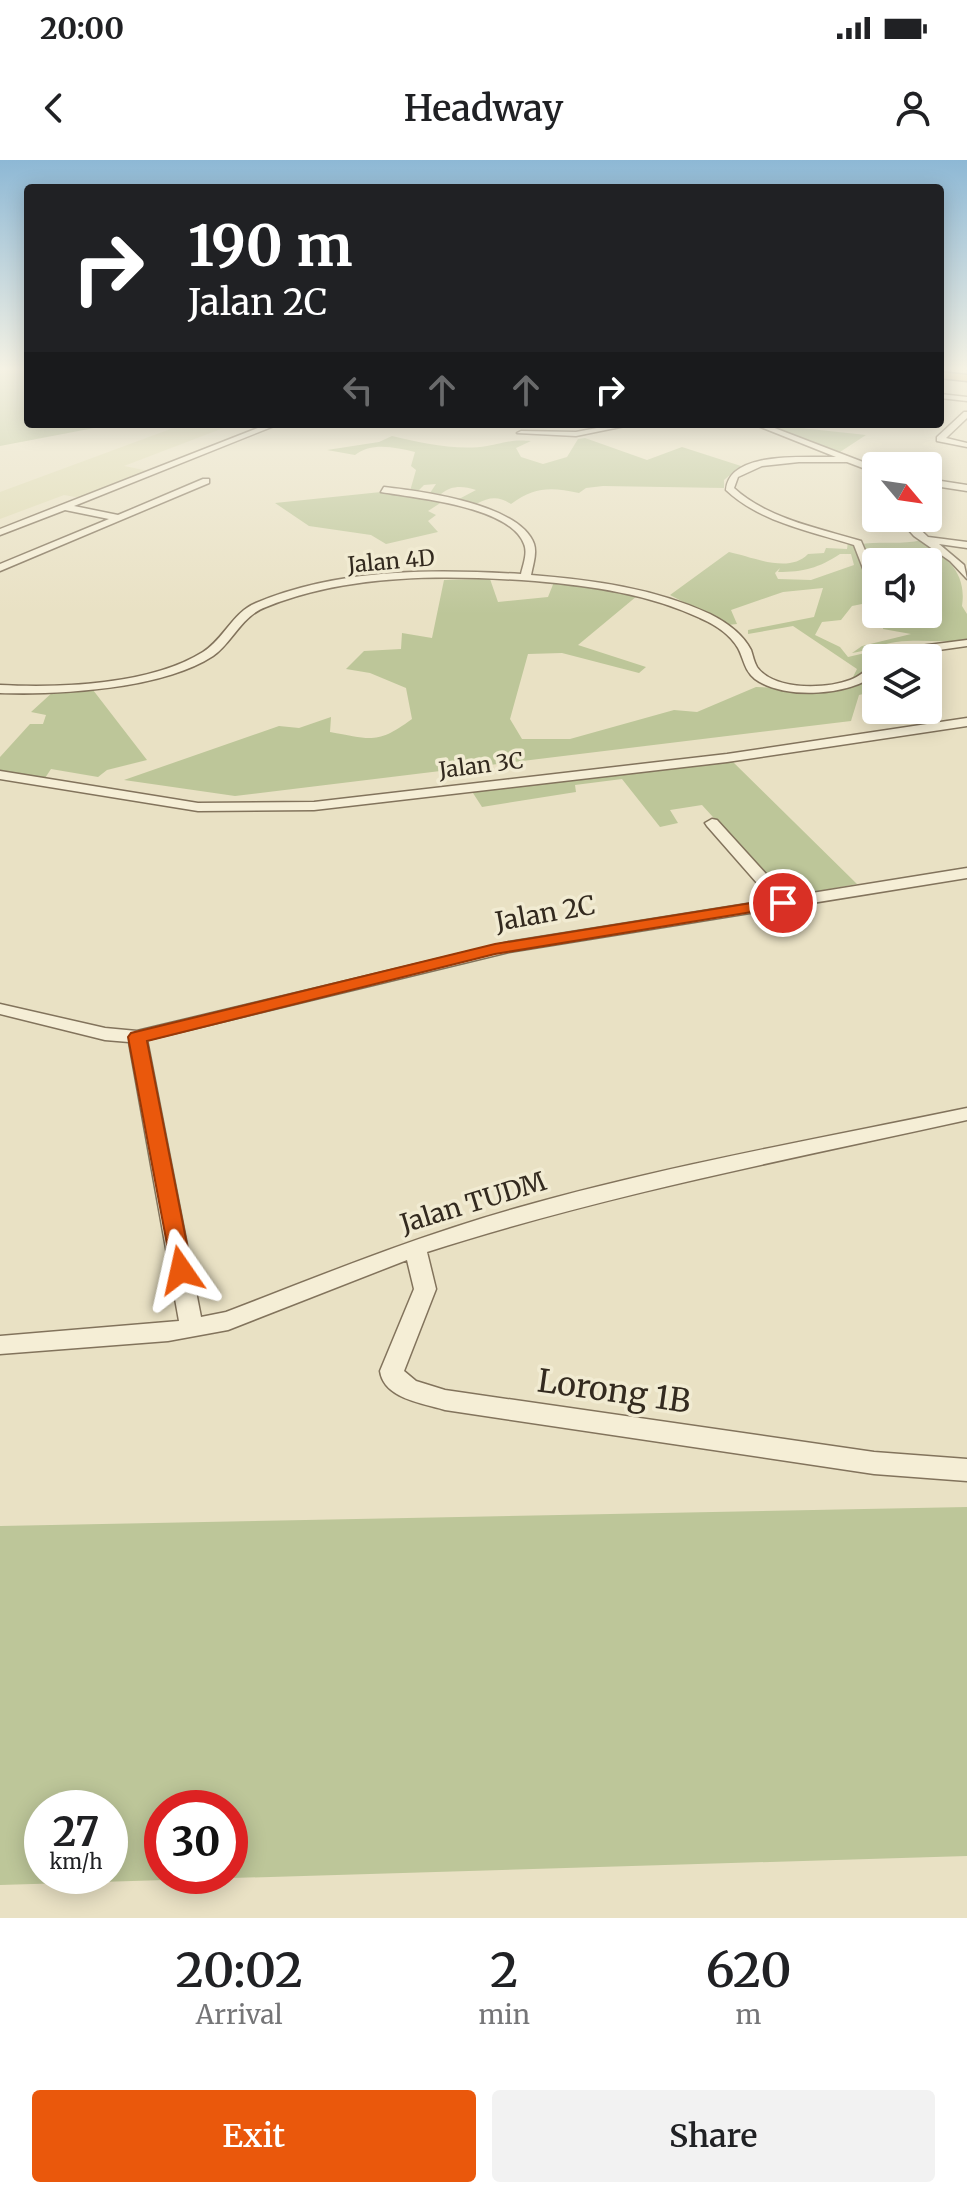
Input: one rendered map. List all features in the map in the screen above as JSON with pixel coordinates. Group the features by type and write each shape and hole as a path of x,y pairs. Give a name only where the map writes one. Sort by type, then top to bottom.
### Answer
{"street":[{"path":"0,532 211,449"},
{"path":"821,449 862,465"},
{"path":"847,459 765,462 737,472 731,477 729,488 738,496 781,518 858,543 862,553"},
{"path":"158,470 178,474"},
{"path":"0,568 206,481 193,476"},
{"path":"942,484 967,488"},
{"path":"384,490 448,498 504,522 527,538 530,545 526,577"},
{"path":"64,507 120,518"},
{"path":"918,532 963,562 967,576"},
{"path":"926,540 967,545"},
{"name":"Jalan 4D","path":"0,689 96,685 186,664 214,649 239,618 251,609 359,581 412,575 526,577 625,590 695,611 733,634 744,648 752,670 776,685 798,688 846,685 862,678"},
{"path":"942,646 967,643"},
{"name":"Jalan 3C","path":"0,775 198,807 314,806 699,761 967,722"},
{"path":"712,823 783,903"},
{"name":"Jalan 2C","path":"0,1009 105,1034 137,1037 495,949 967,873"},
{"path":"137,1037 192,1328"},
{"name":"Jalan TUDM","path":"0,1345 192,1328 228,1321 415,1248 518,1215 666,1178 967,1114"},
{"name":"Lorong 1B","path":"415,1248 425,1289 392,1371 393,1378 409,1389 434,1399 828,1456 967,1470"}],"shaded area":[{"path":"116,449 168,449 124,466 149,471 81,498 64,495 0,519 0,492"}],"green space":[{"path":"333,449 366,449 355,455 327,450"},
{"path":"399,449 517,449 521,457 543,464 567,457 572,449 616,449 647,460 677,449 688,449 741,466 724,480 724,488 603,486 586,488 579,493 543,490 511,504 494,498 476,504 459,499 476,490 467,488 453,488 441,494 430,493 436,484 424,485 417,492 410,491 416,470 411,466 415,452"},
{"path":"381,492 445,500 428,511 436,515 428,521 438,532 386,544 371,535 309,526 275,503"},
{"path":"922,540 933,548 864,548 862,544 877,543"},
{"path":"848,542 857,544 862,558 862,604 852,606 841,620 822,622 815,635 840,647 848,657 862,654 862,674 851,681 857,669 793,626 748,634 748,630 814,617 823,588 783,592 731,610 737,624 727,625 670,595 729,552 760,560 791,563 808,554 824,553 826,548 847,549","holes":["840,554 851,554 854,565 811,580 778,579 775,573 780,568 778,572 810,568"]},
{"path":"942,555 953,567 961,584 962,606 967,614 967,640 870,644 911,634 883,629 942,628"},
{"path":"490,579 498,602 548,597 554,582 637,596 578,645 646,667 639,673 562,653 528,654 510,719 522,739 570,739 674,710 697,712 756,687 840,690 862,682 862,694 859,695 851,721 235,796 124,780 279,726 299,728 331,717 330,732 365,738 390,733 412,719 406,688 370,673 346,669 364,651 401,649 402,633 432,638 444,580"},
{"path":"93,690 147,760 107,770 98,777 51,769 45,778 0,770 0,757 30,724 43,724 46,715 31,712 54,691"},
{"path":"732,761 857,884 786,897 702,805 670,810 678,823 660,827 622,779 575,785 576,792 482,807 471,790"},
{"path":"967,1507 967,1856 248,1878 248,1790 144,1790 144,1881 128,1881 128,1790 24,1790 24,1884 0,1885 0,1526"}],"route":[{"path":"181,1270 137,1037 495,949 783,903"}]}
